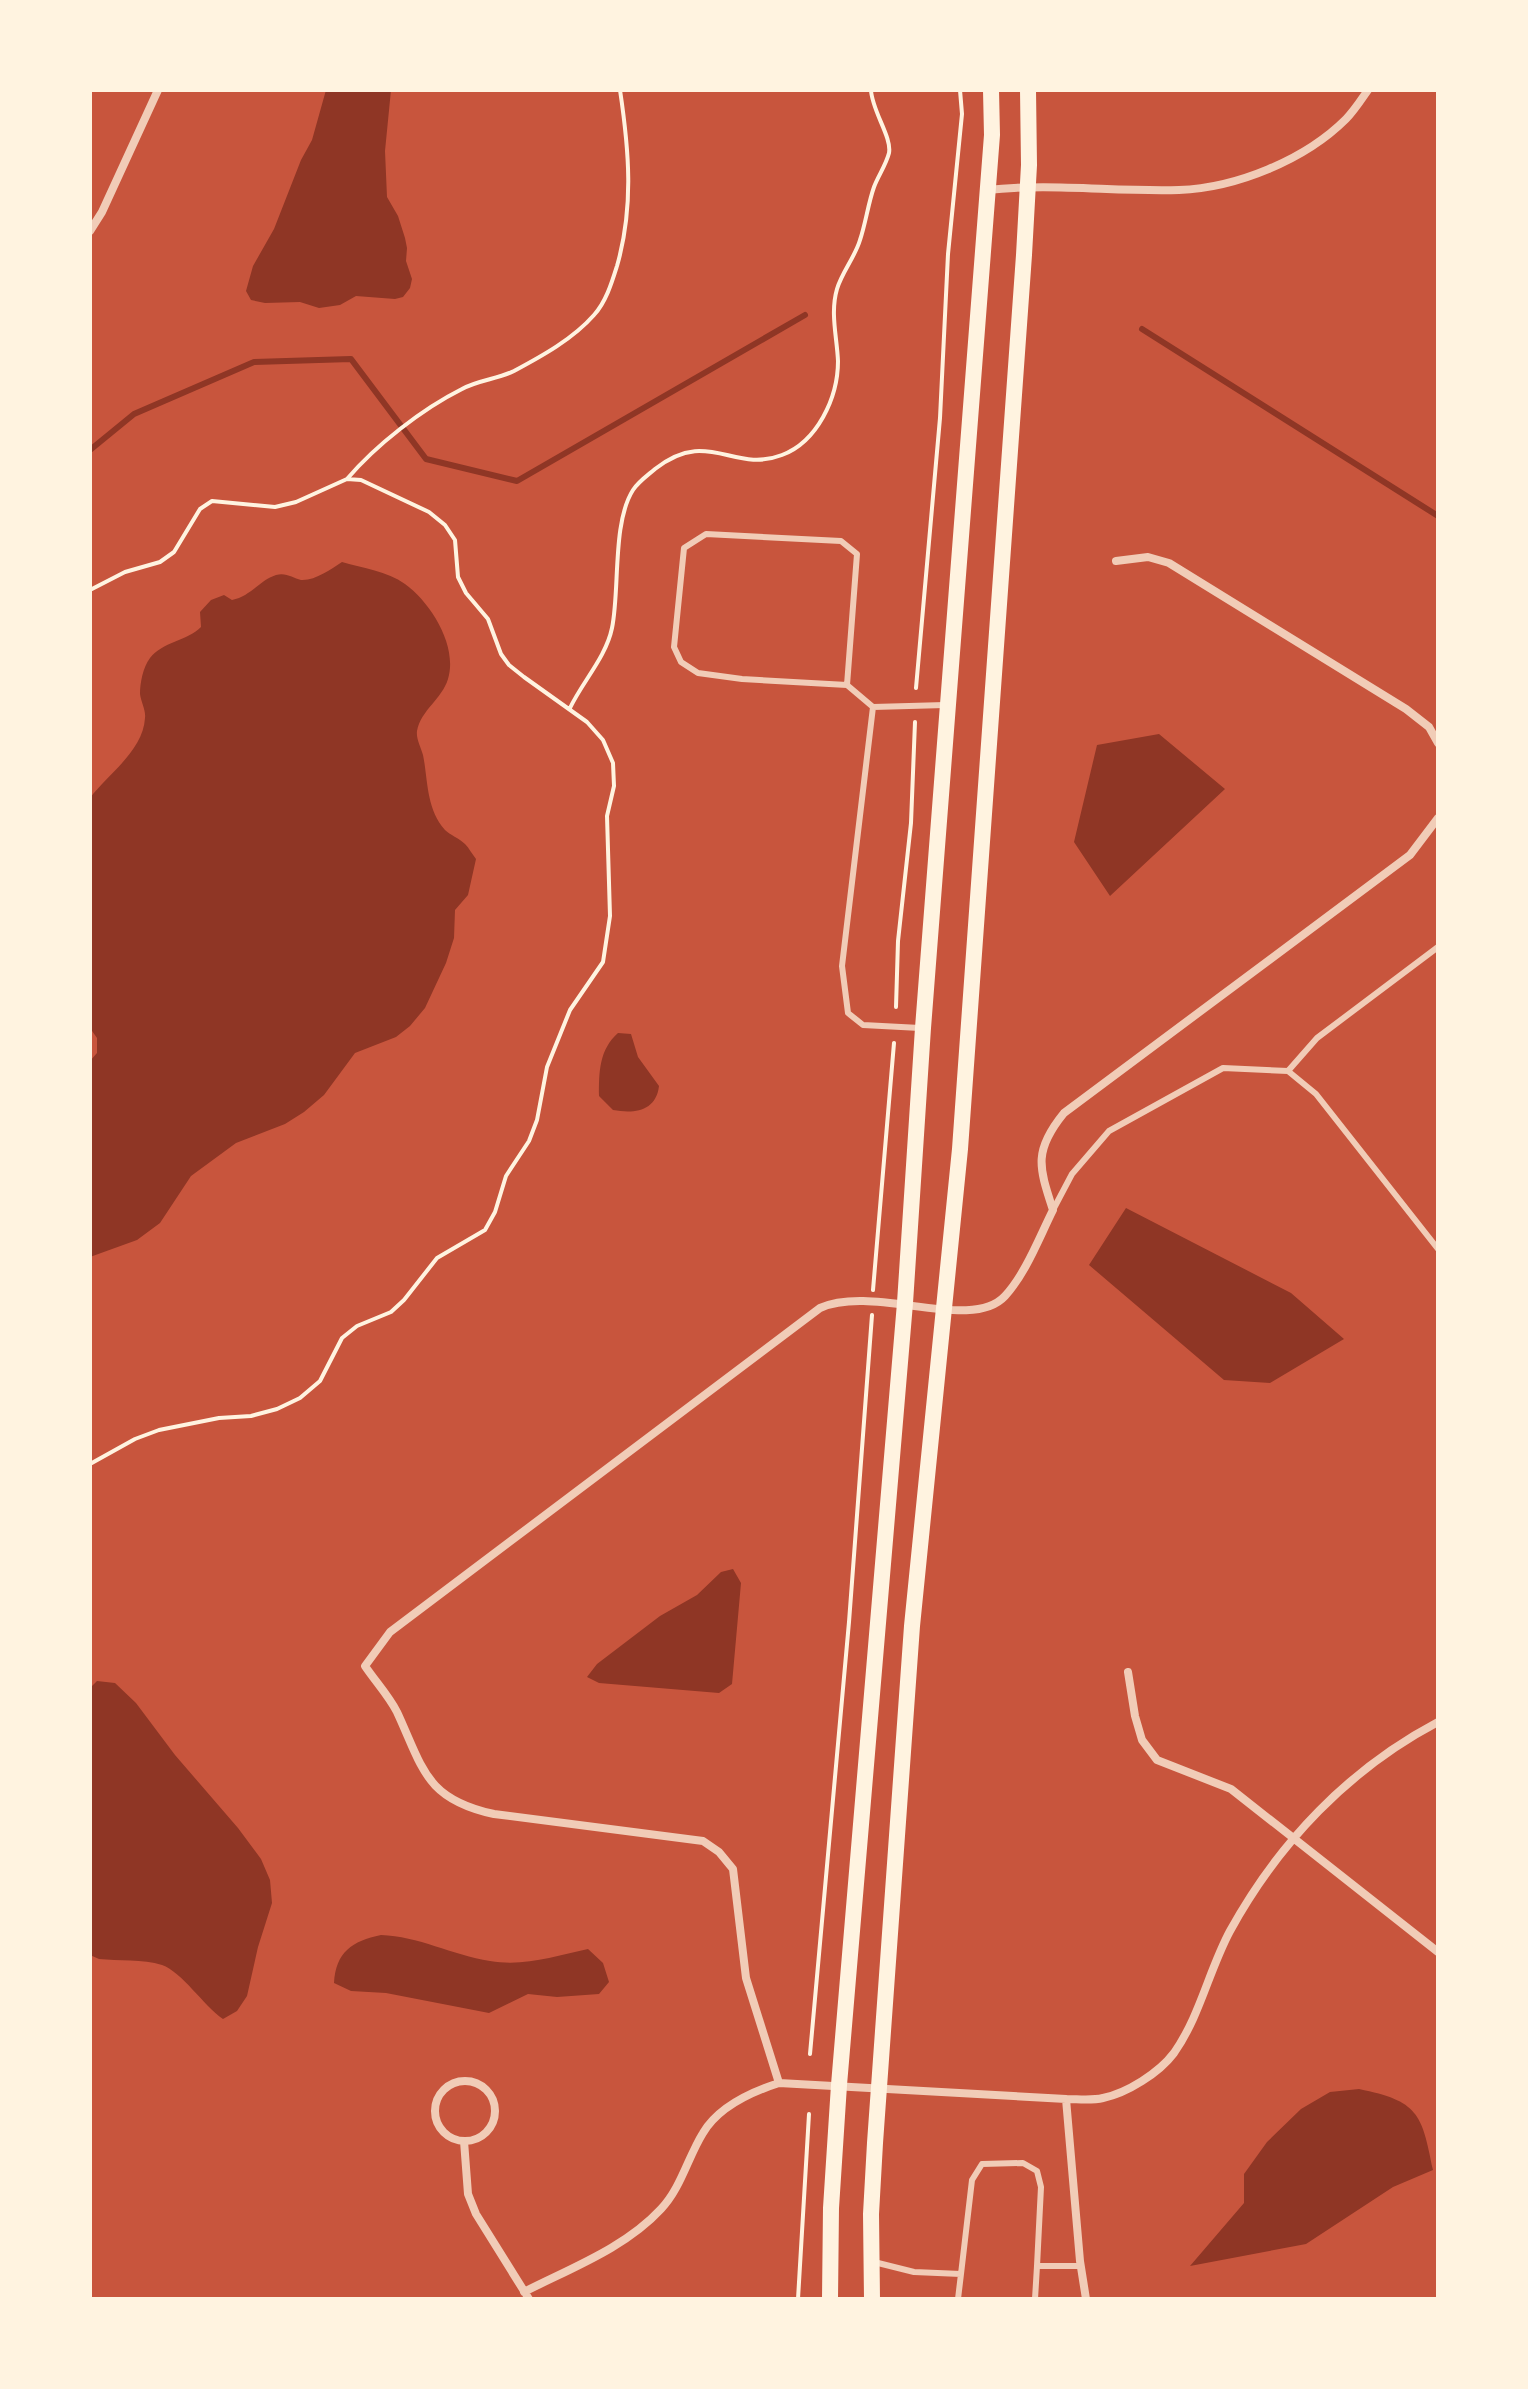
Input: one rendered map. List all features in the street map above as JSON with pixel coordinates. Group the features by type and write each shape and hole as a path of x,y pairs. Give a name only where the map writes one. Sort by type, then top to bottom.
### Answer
{"main road":[{"path":"830,2299 831,2208 839,2085 905,1303 923,1028 992,135 991,90"},
{"path":"872,2299 878,2088 912,1626 960,1149 1028,186 1028,90"}],"street":[{"path":"90,231 102,212 158,90"},
{"path":"987,190 1028,186 1181,190 1247,179 1290,161 1345,120 1368,90"},
{"path":"1116,561 1148,557 1169,563 1406,709 1429,727 1438,743"},
{"path":"779,2083 746,1978 733,1869 719,1852 703,1841 467,1808 441,1792 421,1769 395,1708 365,1666 390,1632 800,1320 835,1301 855,1299 967,1312 993,1306 1020,1275 1053,1210 1041,1173 1043,1148 1050,1131 1064,1113 1410,855 1438,818"},
{"path":"1128,1672 1142,1740 1157,1760 1231,1789 1438,1952"},
{"path":"464,2141 468,2194 476,2214 526,2295 643,2227 664,2206 680,2181 703,2131 740,2099 779,2083 1066,2099 1102,2099 1127,2089 1173,2054 1191,2022 1230,1930 1293,1838 1326,1802 1364,1768 1403,1740 1438,1722"},
{"path":"471,2081 483,2087 493,2099 495,2113 487,2131 477,2139 464,2141 452,2138 441,2130 436,2120 435,2105 441,2093 452,2083 471,2081"},
{"path":"1066,2099 1080,2266 1086,2299"}],"lane":[{"path":"847,685 857,554 841,541 706,534 684,548 674,647 681,662 698,673 742,679 847,685 873,707 948,706"},
{"path":"873,707 842,966 848,1013 863,1025 923,1028"},
{"path":"1288,1071 1317,1038 1438,947"},
{"path":"1053,1210 1072,1174 1109,1131 1223,1068 1288,1071 1316,1094 1438,1249"},
{"path":"958,2299 972,2180 982,2164 1023,2163 1037,2171 1041,2187 1035,2299"},
{"path":"871,2261 914,2272 961,2274"},
{"path":"1037,2266 1080,2266"}],"path":[{"path":"90,590 125,572 160,562 174,552 200,509 212,501 275,507 296,502 347,479 374,452 464,387 511,372 575,333 596,313 611,285 623,244 629,202 629,163 620,90"},
{"path":"570,708 607,647 616,603 620,536 633,490 659,466 685,451 700,449 753,460 784,455 800,445 826,410 838,366 834,304 837,287 859,242 873,188 889,152 888,140 872,105 871,90"},
{"path":"916,688 940,418 948,254 962,114 960,90"},
{"path":"90,1464 135,1439 159,1430 219,1418 251,1416 300,1398 320,1381 342,1338 357,1326 391,1312 437,1258 485,1230 495,1212 506,1176 529,1141 555,1044 570,1010 603,962 611,892 607,816 614,786 613,763 603,740 570,708 509,665 501,654 488,619 466,593 458,577 455,540 445,525 409,501 361,480 347,479"},
{"path":"896,1007 898,941 911,823 915,722"},
{"path":"876,1272 881,1167 894,1043"},
{"path":"810,2054 872,1328"},
{"path":"798,2299 809,2114"}],"shaded area":[{"path":"326,90 391,90 385,151 387,197 398,216 405,238 406,261 412,279 410,288 403,297 395,299 356,296 340,305 319,308 300,302 265,303 251,300 246,291 253,266 274,229 312,140"},
{"path":"342,562 375,570 405,584 433,614 446,639 450,666 448,679 419,724 417,734 434,813 445,830 465,844 476,859 468,895 455,910 454,938 446,963 425,1008 410,1026 396,1037 355,1053 324,1095 304,1112 285,1124 236,1143 191,1176 160,1223 137,1240 90,1257 90,1061 97,1053 97,1038 90,1028 90,798 124,761 143,730 145,715 140,690 148,662 161,648 201,627 200,612 211,600 224,595 232,600 239,598 280,574 301,580 312,579"},
{"path":"1159,734 1225,789 1110,896 1074,842 1097,745"},
{"path":"618,1033 631,1034 638,1057 659,1086 654,1101 636,1111 613,1110 599,1096 604,1054"},
{"path":"1126,1208 1291,1293 1344,1339 1270,1383 1224,1380 1089,1265"},
{"path":"733,1569 741,1583 732,1684 719,1693 599,1683 587,1677 597,1664 660,1616 697,1595 721,1572"},
{"path":"97,1681 115,1683 136,1703 175,1755 238,1828 261,1859 270,1880 272,1903 247,1996 237,2011 223,2019 177,1974 162,1965 99,1959 90,1955 90,1688"},
{"path":"381,1935 408,1939 476,1958 515,1963 588,1949 603,1963 609,1982 599,1994 557,1997 528,1994 489,2013 386,1993 351,1991 334,1983 338,1963 347,1950"},
{"path":"1359,2089 1394,2099 1414,2113 1425,2135 1433,2170 1393,2187 1306,2244 1190,2266 1244,2203 1244,2174 1267,2142 1301,2109 1330,2092"}],"waterway":[{"path":"90,450 134,414 254,362 351,359 426,459 517,481 805,315"},
{"path":"1142,329 1438,516"}]}
